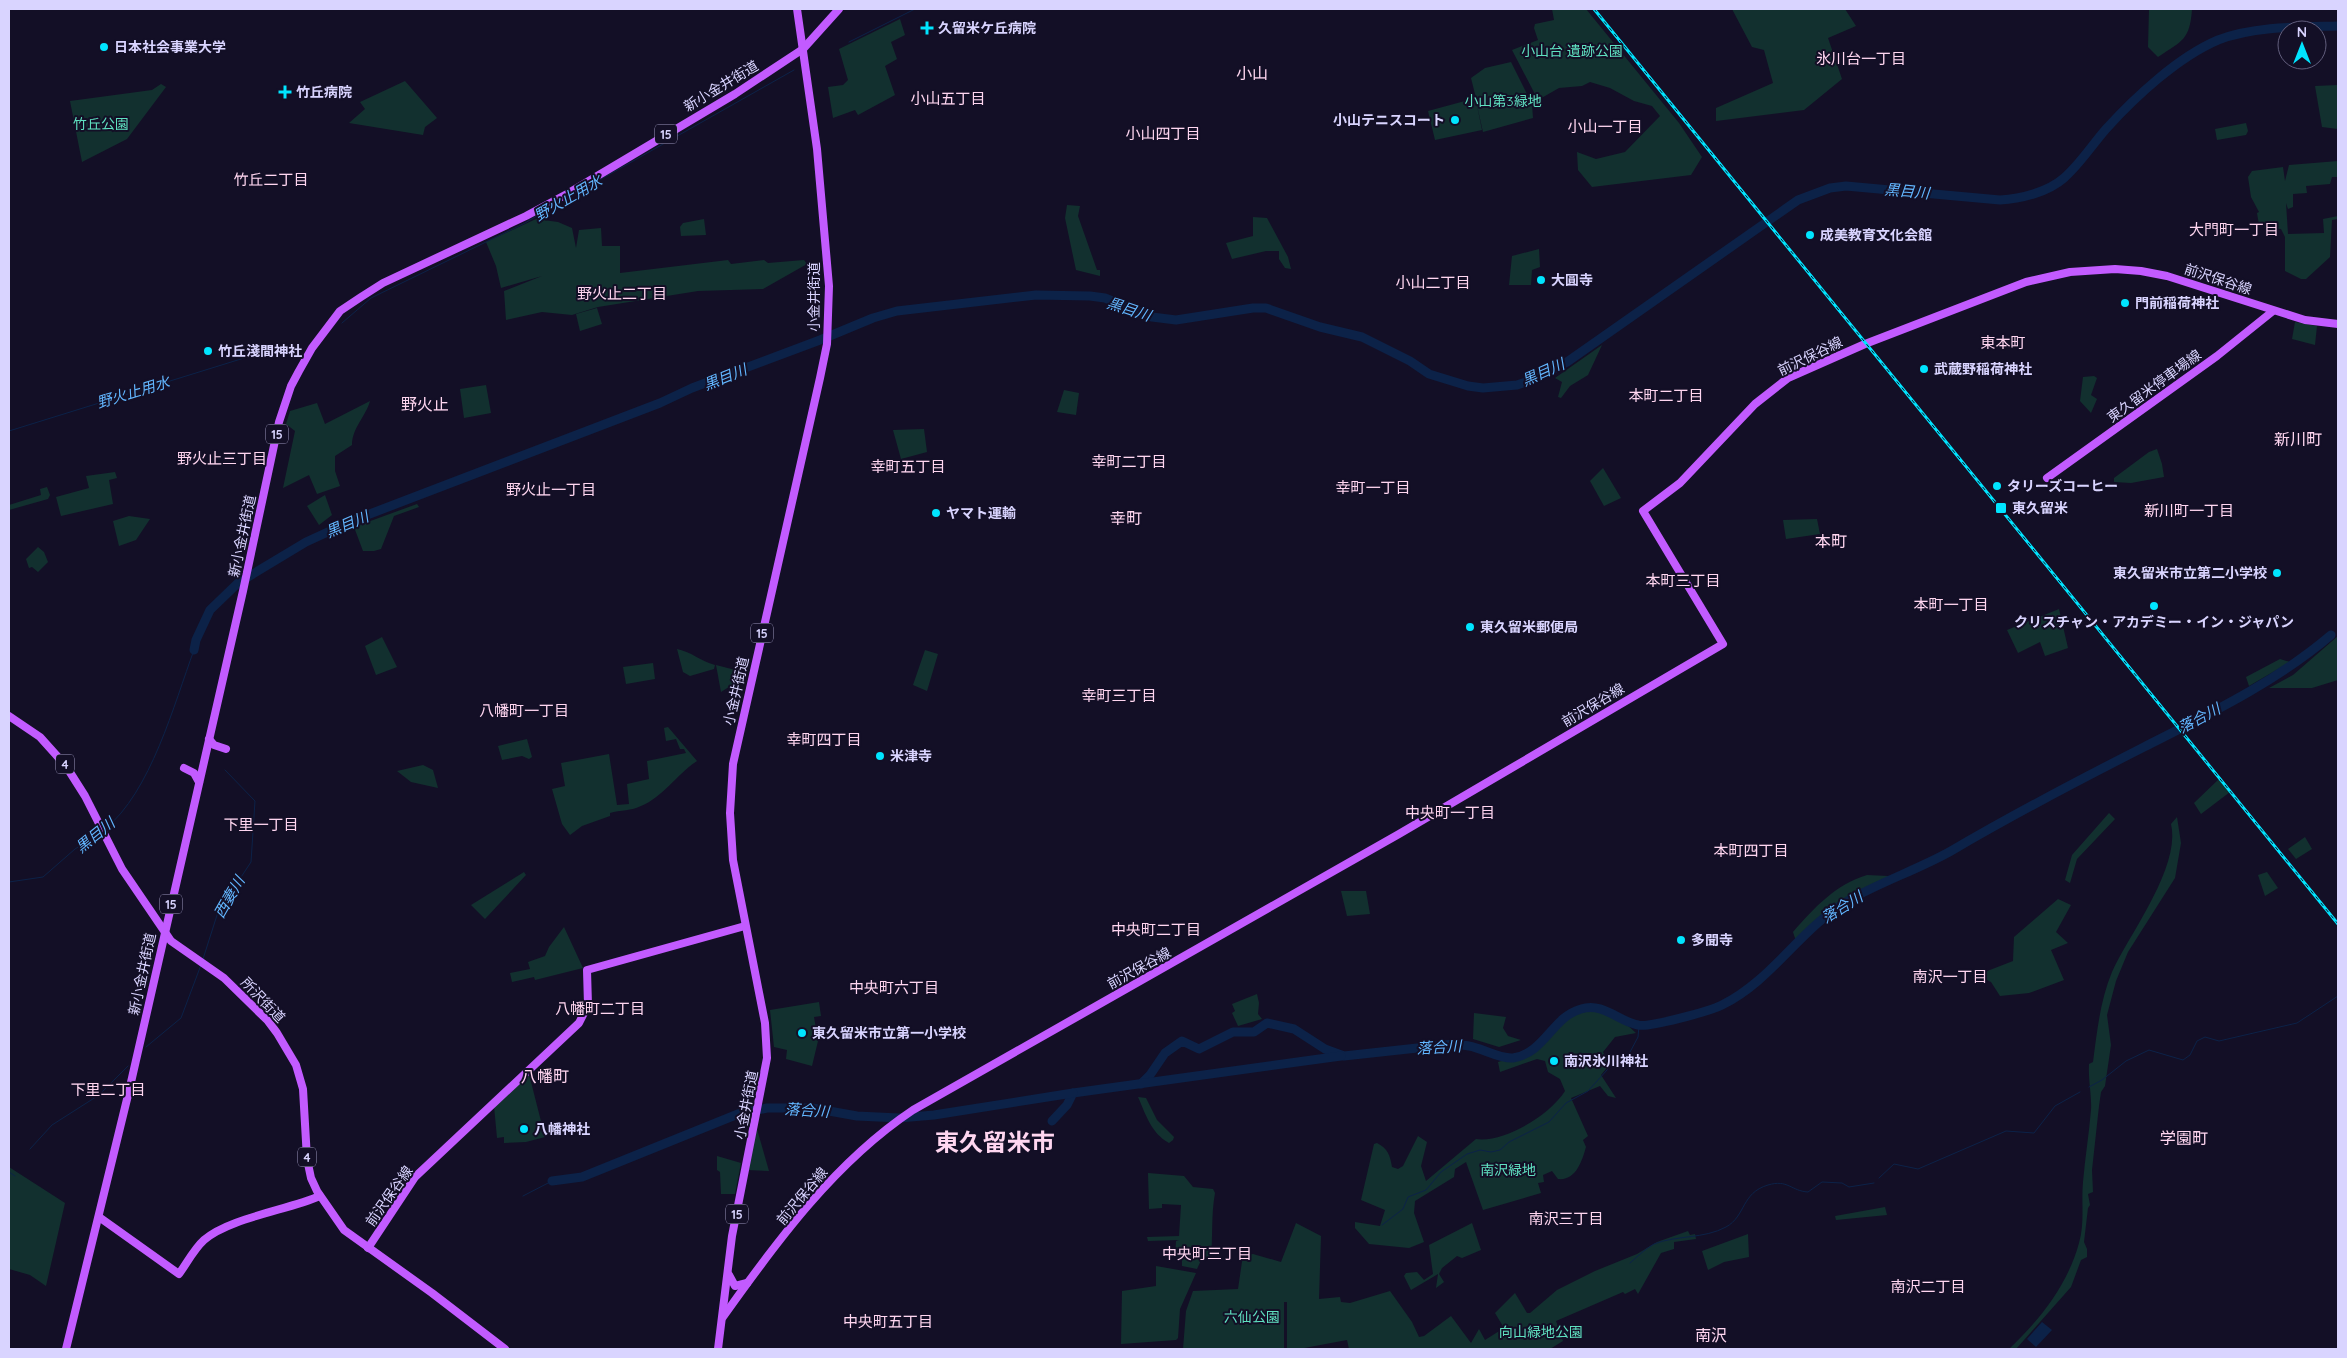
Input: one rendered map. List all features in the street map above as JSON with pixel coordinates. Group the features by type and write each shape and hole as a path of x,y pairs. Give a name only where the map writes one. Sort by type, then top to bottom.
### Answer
{"main road":[{"name":"小金井街道","path":"718,1349 732,1236 759,1107 767,1058 767,1036 733,860 731,832 733,764 827,344 828,332 829,286 817,149 797,9"},
{"name":"新小金井街道","path":"66,1349 99,1217 244,590 284,406 291,386 311,351 340,311 384,283 526,216 567,194 735,94 803,49 838,9"},
{"name":"前沢保谷線","path":"723,1317 836,1174 875,1137 913,1110 1399,834 1723,644 1643,511 1680,483 1746,413 1788,378 1865,344 2020,284 2070,272 2115,269 2153,273 2273,311 2306,320 2338,324"},
{"name":"東久留米停車場線","path":"2047,478 2217,356 2273,311"},
{"name":"所沢街道","path":"9,716 40,737 66,766 85,796 122,869 164,932 179,948 231,985 268,1021 288,1050 296,1065 304,1089 308,1169 320,1196 344,1230 432,1293 505,1349"},
{"path":"209,739 214,745 226,749"},
{"path":"184,768 194,772 199,782"},
{"name":"前沢保谷線","path":"368,1248 415,1177 579,1023 588,1005 587,970 745,926"},
{"path":"99,1217 179,1274 198,1246 213,1234 242,1221 285,1209 320,1196"},
{"path":"729,1272 731,1281 735,1286 743,1286 749,1282"}],"green space":[{"name":"小山台 遺跡公園","path":"1552,9 1586,9 1679,123 1702,157 1691,175 1592,187 1578,170 1577,152 1596,159 1625,152 1660,116 1652,106 1634,101 1610,88 1590,82 1582,86 1559,88 1538,100 1512,50 1538,40 1534,28 1535,24 1554,20"},
{"path":"1732,9 1845,9 1856,26 1828,38 1842,79 1804,110 1716,121 1716,108 1773,83 1764,50 1752,47"},
{"path":"2149,9 2192,9 2187,34 2179,43 2158,57 2148,47"},
{"path":"900,19 905,35 891,42 897,59 885,66 895,95 858,115 855,110 833,118 828,87 843,85 848,80 839,49"},
{"name":"小山第3緑地","path":"1511,62 1532,104 1533,118 1483,132 1476,101 1482,130 1435,140 1428,111 1476,98 1471,78 1485,68"},
{"path":"405,81 437,118 425,127 423,135 349,123 365,109 360,102"},
{"name":"竹丘公園","path":"161,84 166,87 127,139 82,162 70,101 152,90"},
{"path":"2338,85 2338,129 2322,127 2315,86"},
{"path":"2246,123 2248,131 2246,135 2217,140 2215,129"},
{"path":"2338,161 2338,214 2337,177 2332,177 2330,184 2306,186 2307,193 2293,194 2293,207 2288,209 2286,203 2288,234 2324,233 2323,219 2338,216 2338,219 2332,220 2330,257 2306,279 2301,279 2285,271 2285,237 2281,229 2264,228 2264,225 2259,225 2257,213 2259,212 2251,197 2248,177 2252,171 2283,167 2285,181 2289,165"},
{"path":"1067,205 1080,206 1078,216 1097,270 1100,270 1100,276 1076,270 1065,218"},
{"path":"1253,217 1267,218 1288,257 1291,269 1285,268 1279,259 1279,251 1266,251 1232,259 1226,243 1253,236"},
{"path":"536,219 558,222 572,228 576,248 579,230 601,228 602,246 620,246 620,273 728,260 731,264 764,260 768,263 804,260 807,264 763,289 698,291 598,307 572,315 542,312 506,320 504,291 542,276 501,288 496,266 486,242"},
{"path":"704,219 706,235 681,236 680,227 683,223"},
{"path":"1539,249 1540,267 1532,270 1531,285 1509,285 1512,256"},
{"path":"597,308 602,324 580,331 576,314"},
{"path":"2295,322 2317,326 2315,345 2292,339"},
{"path":"1602,345 1588,375 1570,386 1561,398 1558,397 1562,382 1555,378"},
{"path":"2094,376 2097,378 2091,395 2097,399 2091,413 2080,401 2083,377"},
{"path":"486,385 491,413 464,418 460,389"},
{"path":"1064,390 1079,393 1076,415 1057,412"},
{"path":"370,401 354,433 352,445 335,456 335,471 340,486 317,494 309,475 283,488 295,431 286,424 290,411 317,403 325,424"},
{"path":"924,429 927,452 901,459 893,430"},
{"path":"2157,449 2164,477 2131,483 2114,482 2114,478 2149,452"},
{"path":"1603,468 1621,498 1604,506 1590,481"},
{"path":"115,472 117,478 109,480 113,504 61,516 56,497 89,488 86,476"},
{"path":"47,487 50,495 48,499 9,510 9,505 41,495 40,489"},
{"path":"325,495 332,515 319,525 307,506"},
{"path":"417,504 419,507 394,516 381,549 363,551 354,527"},
{"path":"129,516 150,519 136,540 119,546 113,521"},
{"path":"1817,519 1820,534 1786,539 1783,520"},
{"path":"38,547 44,552 48,562 38,572 32,567 29,568 26,559"},
{"path":"2059,609 2068,648 2045,656 2040,642 2018,653 2007,630"},
{"path":"2338,636 2338,680 2312,688 2269,688 2293,675"},
{"path":"382,637 397,667 376,675 365,646"},
{"path":"677,649 715,665 714,669 690,676 683,672"},
{"path":"925,650 938,654 927,691 913,685"},
{"path":"2280,659 2290,662 2249,686 2246,677"},
{"path":"653,663 655,679 626,684 623,667"},
{"path":"716,665 743,672 743,678 721,692"},
{"path":"668,727 697,761 649,802 634,809 610,813 610,816 582,826 570,835 562,824 552,789 565,786 561,763 609,754 617,805 629,804 627,784 649,779 647,761 686,753 684,749 680,749 676,739 666,741 664,728"},
{"path":"527,739 532,757 529,759 522,756 502,760 498,746"},
{"path":"423,765 433,770 438,788 411,782 397,771"},
{"path":"2219,779 2230,792 2201,814 2194,803"},
{"path":"2109,813 2115,819 2077,859 2070,883 2065,880 2072,855"},
{"path":"2177,817 2181,843 2175,878 2128,952 2116,981 2107,1015 2111,1045 2105,1086 2101,1092 2099,1106 2092,1170 2093,1192 2088,1194 2090,1205 2084,1242 2087,1249 2087,1257 2081,1260 2071,1287 2016,1349 2009,1349 2042,1314 2052,1300 2068,1273 2079,1243 2082,1227 2083,1182 2091,1110 2089,1064 2093,1062 2102,1005 2112,972 2152,900 2169,860 2172,841 2171,824"},
{"path":"2305,837 2312,849 2296,859 2288,849"},
{"path":"524,872 526,875 485,919 471,905"},
{"path":"2267,872 2278,888 2265,896 2258,875"},
{"path":"1867,875 1888,876 1890,879 1852,899 1828,915 1817,923 1797,944 1793,932 1826,898 1845,885"},
{"path":"1341,891 1366,891 1370,914 1347,916"},
{"path":"2058,899 2071,905 2056,932 2068,943 2051,950 2064,980 2029,993 2000,996 1991,982 1977,975 2013,961 2014,937"},
{"path":"564,927 583,968 535,980 534,977 512,982 510,973 530,969 528,962 545,956 549,947"},
{"path":"1257,994 1259,1003 1258,1014 1262,1019 1238,1026 1232,1013 1235,1011 1232,1004"},
{"path":"819,1002 821,1016 814,1017 818,1041 812,1066 786,1059 787,1050 774,1047 770,1010"},
{"name":"南沢緑地","path":"1585,1008 1600,1009 1607,1012 1620,1019 1636,1033 1615,1037 1603,1052 1610,1064 1601,1075 1616,1098 1608,1096 1600,1086 1571,1098 1588,1136 1583,1140 1586,1147 1580,1164 1574,1173 1564,1179 1558,1179 1552,1171 1543,1175 1544,1182 1538,1183 1541,1193 1483,1210 1466,1162 1455,1169 1454,1177 1415,1201 1414,1213 1424,1242 1409,1248 1369,1244 1355,1228 1355,1222 1380,1226 1385,1210 1361,1200 1374,1144 1377,1143 1386,1150 1392,1167 1398,1169 1403,1166 1418,1136 1427,1142 1421,1166 1426,1181 1476,1139 1500,1137 1538,1118 1565,1091 1560,1079 1548,1072 1545,1061 1537,1059 1500,1072 1498,1062 1517,1056 1535,1047 1563,1021 1578,1012 1586,1011"},
{"path":"1474,1013 1506,1017 1503,1028 1508,1036 1521,1040 1499,1047 1473,1039"},
{"path":"529,1074 545,1137 526,1142 504,1143 504,1137 497,1138 494,1106"},
{"path":"1138,1097 1146,1098 1157,1120 1174,1137 1169,1143 1153,1129"},
{"path":"757,1129 769,1171 747,1170"},
{"path":"717,1156 741,1163 735,1194 721,1194"},
{"path":"9,1167 65,1203 46,1286 30,1275 9,1269"},
{"path":"1148,1173 1184,1176 1193,1187 1213,1189 1215,1193 1211,1258 1202,1258 1197,1269 1182,1266 1182,1258 1175,1257 1176,1241 1179,1240 1148,1241 1147,1237 1179,1236 1181,1205 1162,1204 1162,1208 1149,1209"},
{"path":"1885,1207 1887,1215 1836,1220 1835,1216"},
{"name":"向山緑地公園","path":"1296,1223 1321,1236 1319,1299 1340,1297 1341,1302 1350,1303 1390,1291 1412,1322 1419,1337 1424,1336 1451,1316 1471,1343 1479,1329 1485,1340 1504,1328 1495,1313 1515,1293 1527,1313 1530,1313 1557,1290 1595,1271 1637,1254 1657,1242 1688,1231 1690,1235 1695,1234 1696,1239 1674,1242 1674,1249 1661,1253 1638,1294 1635,1289 1625,1294 1623,1292 1556,1321 1563,1341 1550,1349 1349,1349 1347,1340 1299,1349 1287,1349 1287,1302 1284,1302 1284,1349 1183,1349 1186,1311 1193,1291 1238,1289 1243,1255 1253,1254 1281,1262"},
{"path":"1472,1223 1481,1250 1462,1258 1457,1256 1442,1268 1439,1274 1444,1282 1436,1288 1438,1274 1411,1290 1404,1276 1406,1273 1417,1272 1424,1280 1433,1274 1429,1245"},
{"path":"1748,1234 1749,1257 1724,1262 1708,1270 1702,1251"},
{"name":"六仙公園","path":"1156,1266 1196,1273 1180,1309 1178,1338 1176,1340 1121,1344 1122,1291 1156,1286"}],"water":[{"path":"2042,1322 2052,1330 2036,1347 2027,1339"}],"waterway":[{"name":"野火止用水","path":"849,42 915,9"},
{"name":"黒目川","path":"194,650 196,640 210,610 238,583 306,542 354,520 660,403 692,388 873,318 897,311 1036,295 1105,298 1152,317 1176,320 1253,308 1266,308 1320,327 1362,337 1410,361 1429,374 1468,386 1483,388 1517,385 1535,379 1567,362 1798,200 1830,188 1846,186 2000,200 2034,194 2058,183 2070,173 2106,129 2130,104 2173,67 2203,47 2232,35 2247,32 2293,27 2338,26"},
{"name":"野火止用水","path":"580,191 794,70"},
{"name":"野火止用水","path":"342,323 371,298 525,223 563,200"},
{"name":"野火止用水","path":"9,431 257,354"},
{"name":"落合川","path":"1141,1084 1150,1075 1165,1053 1182,1041 1199,1049 1233,1032 1254,1032 1267,1023 1294,1029 1325,1049 1344,1056 1454,1044 1474,1047 1502,1057 1513,1058 1524,1055 1533,1049 1563,1019 1581,1009 1596,1008 1631,1023 1644,1025 1715,1008 1757,982 1817,924 1851,899 1939,857 2095,772 2241,696 2288,668 2331,635"},
{"name":"黒目川","path":"105,829 121,813 136,793 148,770 169,721 194,650"},
{"name":"西妻川","path":"203,959 218,912 251,862 255,801 225,770"},
{"name":"黒目川","path":"9,882 43,877 75,849 100,833"},
{"name":"西妻川","path":"146,1047 181,1018 201,965"},
{"path":"2089,1087 2102,1080 2126,1061 2149,1050 2183,1060 2190,1055 2197,1041 2205,1037 2219,1041 2297,1023 2338,996"},
{"path":"1382,1225 1403,1209 1408,1197 1426,1190 1441,1172 1467,1154 1480,1150 1491,1152 1500,1150 1509,1142 1549,1122 1566,1103 1588,1091 1617,1059 1629,1054 1638,1037 1639,1026"},
{"name":"落合川","path":"1052,1121 1067,1105 1073,1093 1341,1056"},
{"name":"西妻川","path":"30,1149 52,1125 99,1095 128,1066"},
{"path":"1879,1178 1894,1164 1918,1169 2006,1131 2034,1133 2055,1106 2080,1092"},
{"name":"落合川","path":"552,1181 582,1177 738,1114 767,1108 812,1108 857,1116 899,1118 934,1115 1073,1093"},
{"name":"西妻川","path":"9,1172 15,1176"},
{"path":"523,1196 552,1181"},
{"path":"1630,1263 1654,1244 1718,1231 1726,1227 1737,1217 1753,1193 1768,1185 1780,1183 1808,1192 1822,1182 1842,1183 1849,1187 1874,1183"}],"railway":[{"path":"1594,9 2338,924"}],"place":[{"name":"久留米ケ丘病院","path":"927,28"},
{"name":"日本社会事業大学","path":"104,47"},
{"name":"竹丘病院","path":"285,92"},
{"name":"小山テニスコート","path":"1455,120"},
{"name":"成美教育文化会館","path":"1810,235"},
{"name":"大圓寺","path":"1541,280"},
{"name":"門前稲荷神社","path":"2125,303"},
{"name":"竹丘淺間神社","path":"208,351"},
{"name":"武蔵野稲荷神社","path":"1924,369"},
{"name":"タリーズコーヒー","path":"1997,486"},
{"name":"東久留米","path":"2001,508"},
{"name":"ヤマト運輸","path":"936,513"},
{"name":"東久留米市立第二小学校","path":"2277,573"},
{"name":"クリスチャン・アカデミー・イン・ジャパン","path":"2154,606"},
{"name":"東久留米郵便局","path":"1470,627"},
{"name":"米津寺","path":"880,756"},
{"name":"多聞寺","path":"1681,940"},
{"name":"東久留米市立第一小学校","path":"802,1033"},
{"name":"南沢氷川神社","path":"1554,1061"},
{"name":"八幡神社","path":"524,1129"}],"district":[{"name":"氷川台一丁目","path":"1861,58"},
{"name":"小山","path":"1252,73"},
{"name":"小山五丁目","path":"948,98"},
{"name":"小山一丁目","path":"1605,126"},
{"name":"小山四丁目","path":"1163,133"},
{"name":"竹丘二丁目","path":"271,179"},
{"name":"大門町一丁目","path":"2234,229"},
{"name":"小山二丁目","path":"1433,282"},
{"name":"野火止二丁目","path":"622,293"},
{"name":"東本町","path":"2003,342"},
{"name":"本町二丁目","path":"1666,395"},
{"name":"野火止","path":"425,404"},
{"name":"新川町","path":"2298,439"},
{"name":"野火止三丁目","path":"222,458"},
{"name":"幸町二丁目","path":"1129,461"},
{"name":"幸町五丁目","path":"908,466"},
{"name":"幸町一丁目","path":"1373,487"},
{"name":"野火止一丁目","path":"551,489"},
{"name":"新川町一丁目","path":"2189,510"},
{"name":"幸町","path":"1126,518"},
{"name":"本町","path":"1831,541"},
{"name":"本町三丁目","path":"1683,580"},
{"name":"本町一丁目","path":"1951,604"},
{"name":"幸町三丁目","path":"1119,695"},
{"name":"八幡町一丁目","path":"524,710"},
{"name":"幸町四丁目","path":"824,739"},
{"name":"中央町一丁目","path":"1450,812"},
{"name":"下里一丁目","path":"261,824"},
{"name":"本町四丁目","path":"1751,850"},
{"name":"中央町二丁目","path":"1156,929"},
{"name":"南沢一丁目","path":"1950,976"},
{"name":"中央町六丁目","path":"894,987"},
{"name":"八幡町二丁目","path":"600,1008"},
{"name":"八幡町","path":"545,1076"},
{"name":"下里二丁目","path":"108,1089"},
{"name":"学園町","path":"2184,1138"},
{"name":"東久留米市","path":"995,1142"},
{"name":"南沢三丁目","path":"1566,1218"},
{"name":"中央町三丁目","path":"1207,1253"},
{"name":"南沢二丁目","path":"1928,1286"},
{"name":"中央町五丁目","path":"888,1321"},
{"name":"南沢","path":"1711,1335"}]}
